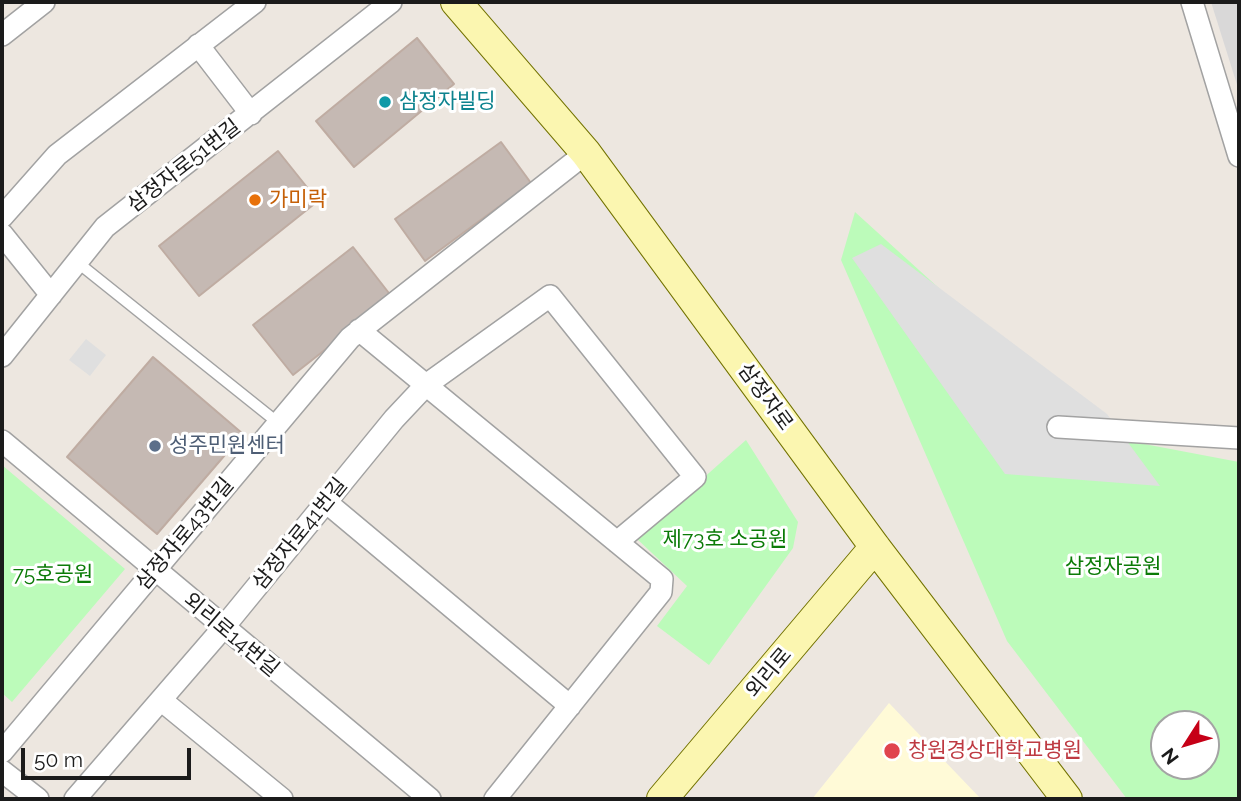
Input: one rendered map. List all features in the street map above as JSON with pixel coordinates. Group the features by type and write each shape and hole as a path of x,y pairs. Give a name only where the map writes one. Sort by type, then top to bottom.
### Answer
{"street":[{"path":"2,35 44,2"},
{"path":"2,217 57,155 255,2"},
{"name":"삼정자로51번길","path":"2,356 106,227 391,2"},
{"name":"삼정자로","path":"456,2 586,153 875,547 1067,799"},
{"path":"1192,2 1239,156"},
{"path":"198,46 251,114"},
{"name":"삼정자로43번길","path":"2,752 9,729 154,571 277,422 359,330 586,153"},
{"path":"2,234 51,295"},
{"name":"삼정자로41번길","path":"75,799 223,628 426,385 550,296 695,477 617,542"},
{"path":"359,330 662,579 661,592 495,799"},
{"path":"1058,427 1239,439"},
{"name":"외리로14번길","path":"2,441 154,571 430,799"},
{"path":"326,502 570,705"},
{"name":"외리로","path":"662,799 875,547"},
{"path":"160,700 282,799"},
{"path":"2,771 38,799"}],"lane":[{"path":"78,262 277,422"}],"shaded area":[{"path":"1211,2 1239,2 1239,91"},
{"path":"881,244 1107,414 1160,486 1005,474 852,258"},
{"path":"86,339 106,355 90,376 69,360"},
{"name":"창원경상대학교병원","path":"889,703 981,799 812,799"}],"green space":[{"name":"삼정자공원","path":"855,212 1102,436 1239,462 1239,799 1127,799 1007,641 841,260"},
{"name":"제73호 소공원","path":"746,440 798,522 793,548 709,665 657,626 687,586 636,538"},
{"name":"75호공원","path":"2,465 125,569 12,702 2,693"}],"building":[{"name":"삼정자빌딩","path":"417,38 454,84 354,167 316,121"},
{"path":"501,142 531,183 425,261 395,219"},
{"path":"278,151 318,201 199,296 159,246"},
{"path":"353,247 392,297 293,375 253,325"},
{"name":"성주민원센터","path":"153,357 243,434 157,534 67,457"}],"place":[{"name":"삼정자빌딩","path":"385,102"},
{"name":"가미락","path":"255,200"},
{"name":"성주민원센터","path":"155,446"},
{"name":"창원경상대학교병원","path":"892,751"}]}
